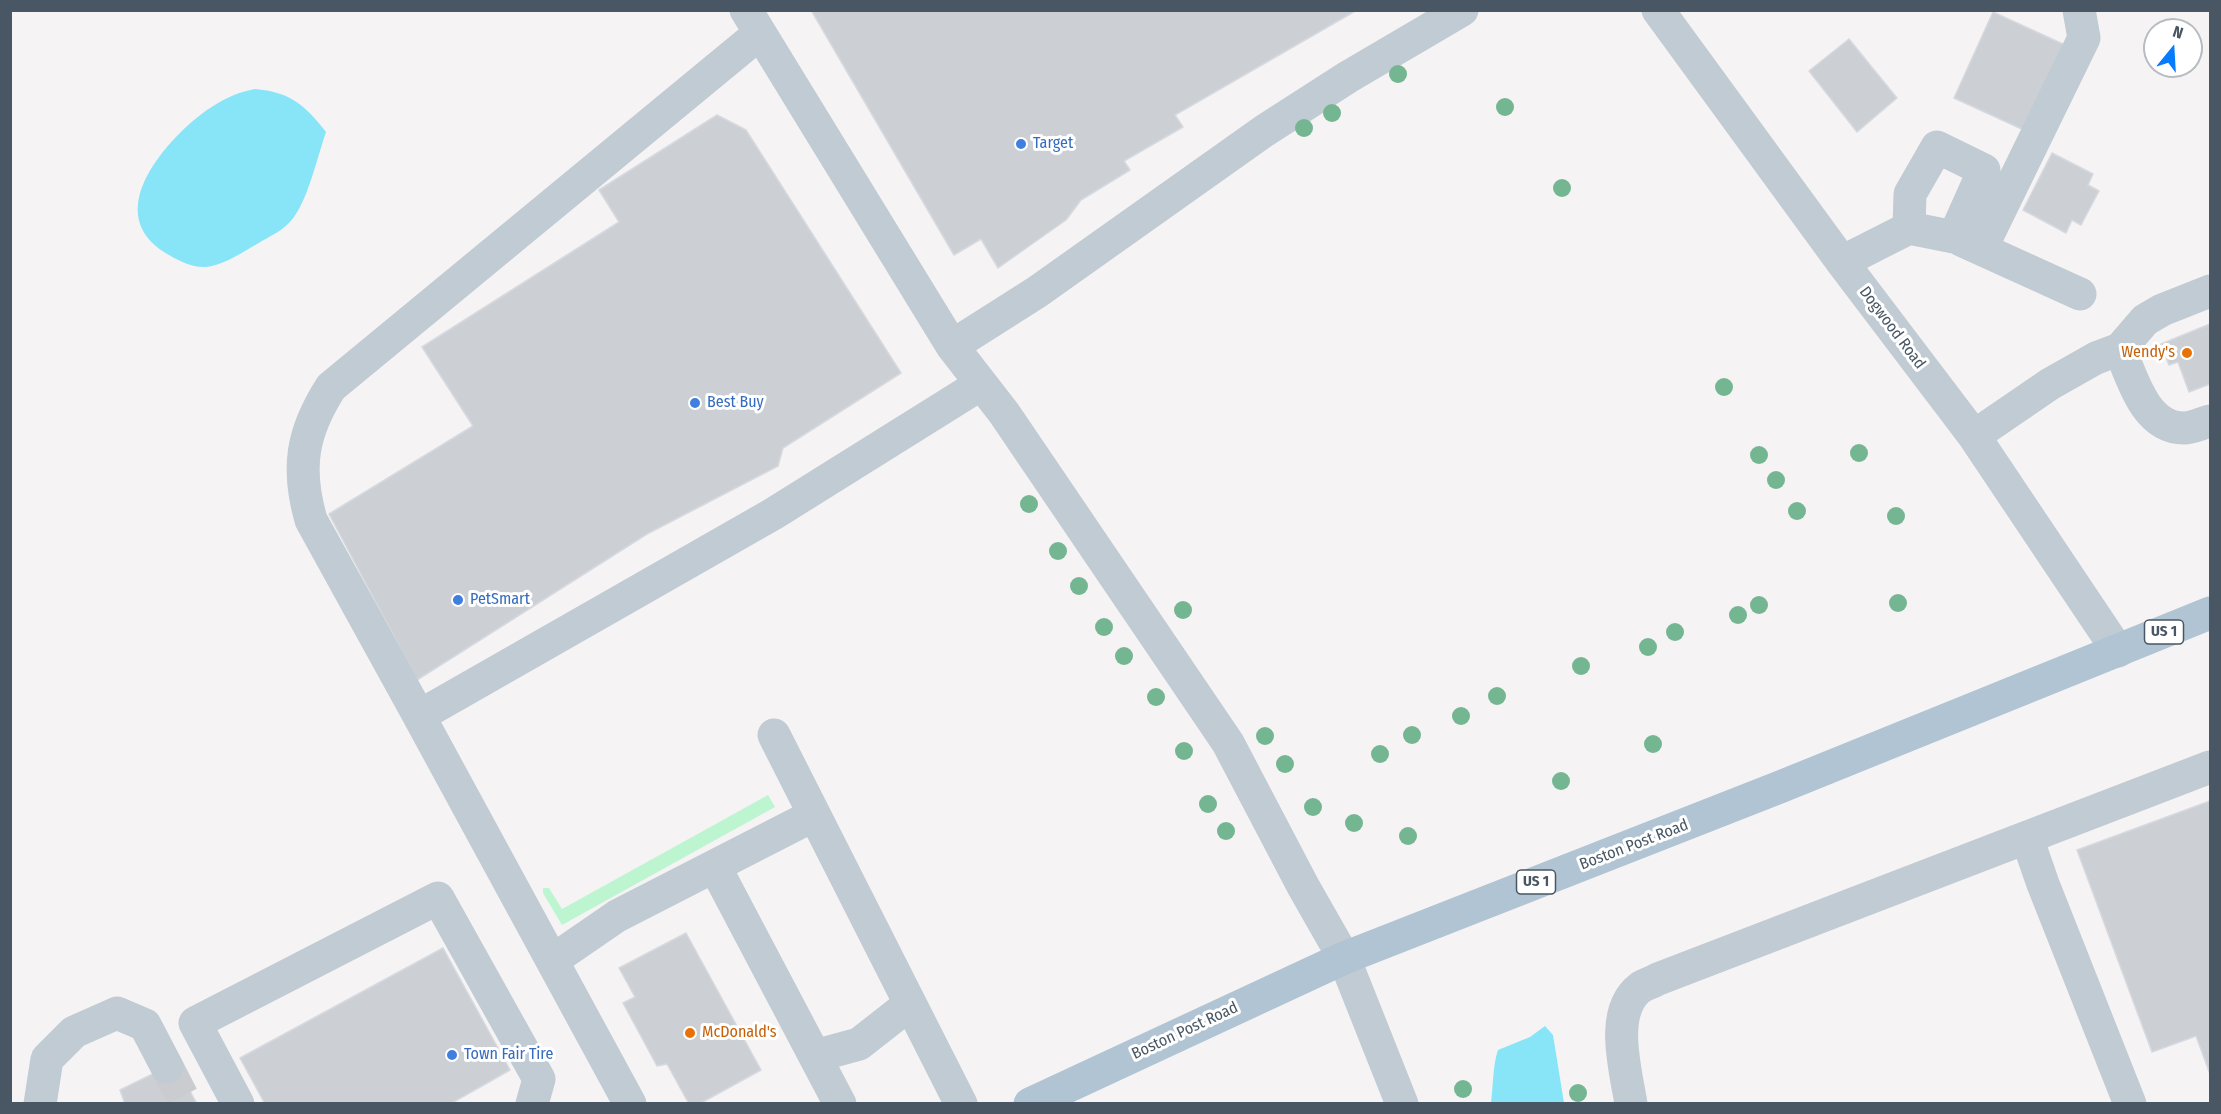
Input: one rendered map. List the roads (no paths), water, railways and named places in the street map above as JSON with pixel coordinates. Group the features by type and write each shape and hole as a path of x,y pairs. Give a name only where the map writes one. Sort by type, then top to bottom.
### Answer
{"main road":[{"name":"Boston Post Road","path":"1030,1104 1344,957 1729,808 2211,613"}],"street":[{"path":"952,346 1037,292 1263,131 1348,77 1462,10"},
{"name":"Dogwood Road","path":"1658,10 1842,262 1974,436 2118,651"},
{"path":"1968,243 2084,38 2079,10"},
{"path":"630,1104 311,520 305,499 303,453 316,409 330,387 752,22 952,346 1004,413 1227,743 1303,886 1344,957 1402,1104"},
{"path":"1909,228 1910,194 1937,147 1984,170 1968,243"},
{"path":"1842,262 1909,228 1968,243 2080,294"},
{"path":"1974,436 2050,384 2096,358 2120,349 2145,320 2162,310 2211,291"},
{"path":"2143,401 2141,344 2160,324 2211,304"},
{"path":"2120,349 2143,401 2161,421 2177,428 2186,428 2211,421"},
{"path":"419,716 773,514 981,384"},
{"path":"2143,401 2169,412 2186,413 2211,405"},
{"path":"774,735 961,1104"},
{"path":"1630,1104 1621,1039 1622,1020 1629,1002 1640,988 1658,979 2211,767"},
{"path":"553,960 617,916 814,815"},
{"path":"2027,838 2130,1104"},
{"path":"715,867 840,1104"},
{"path":"238,1104 195,1023 438,898 539,1079 532,1104"},
{"path":"815,1056 858,1044 910,1004"},
{"path":"40,1104 47,1059 74,1032 117,1014 145,1024 167,1067"}],"water":[{"path":"255,89 278,93 296,102 311,114 326,132 304,199 286,226 235,256 206,267 184,263 152,243 142,229 138,214 139,198 144,182 163,152 192,122 222,101"},
{"path":"1545,1026 1553,1035 1564,1103 1491,1103 1498,1050 1530,1037"}],"tunnel":[{"path":"167,1067 186,1104"}],"place":[{"name":"Target","path":"1021,144"},
{"name":"Wendy's","path":"2187,353"},
{"name":"Best Buy","path":"695,403"},
{"name":"PetSmart","path":"458,600"},
{"name":"McDonald's","path":"690,1033"},
{"name":"Town Fair Tire","path":"452,1055"}]}
